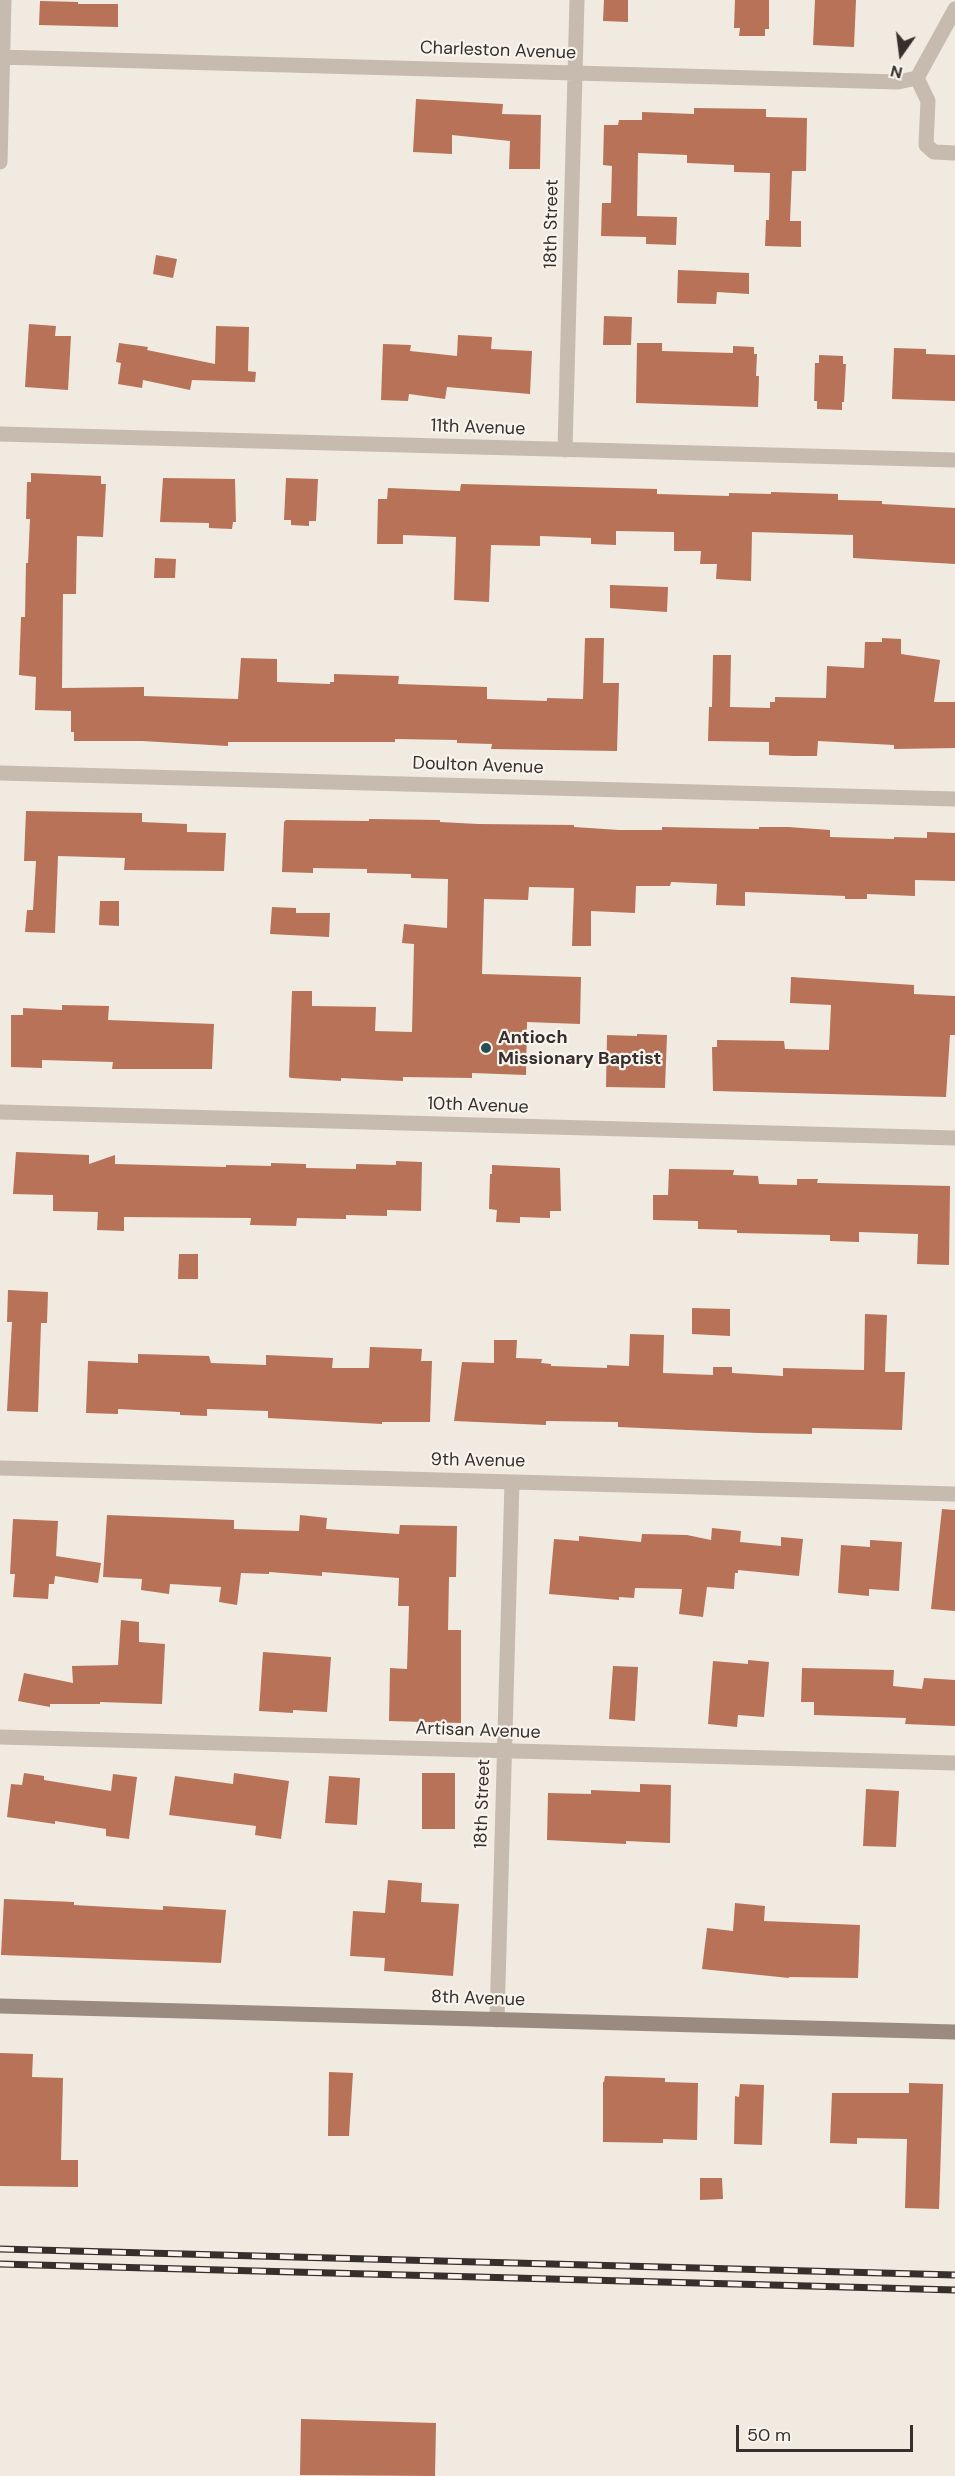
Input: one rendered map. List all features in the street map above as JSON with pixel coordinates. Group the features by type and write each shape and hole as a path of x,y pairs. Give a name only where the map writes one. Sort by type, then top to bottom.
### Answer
{"main road":[{"name":"8th Avenue","path":"0,2006 955,2032"}],"street":[{"path":"0,162 4,0"},
{"name":"18th Street","path":"565,450 577,0"},
{"path":"955,9 917,78 928,101 926,145 934,152 955,153"},
{"name":"Charleston Avenue","path":"1,57 854,81 898,82 917,78"},
{"name":"11th Avenue","path":"0,434 955,460"},
{"name":"Doulton Avenue","path":"0,773 955,799"},
{"name":"10th Avenue","path":"0,1112 955,1138"},
{"name":"9th Avenue","path":"0,1468 955,1494"},
{"name":"18th Street","path":"497,2020 512,1482"},
{"name":"Artisan Avenue","path":"0,1737 955,1763"}],"building":[{"path":"604,0 628,0 628,22 603,21"},
{"path":"735,0 769,0 769,29 765,29 765,36 739,36 740,28 734,28"},
{"path":"815,0 856,0 854,47 813,45"},
{"path":"40,1 118,4 118,27 39,25"},
{"path":"416,99 503,104 502,114 541,115 540,169 509,169 510,141 452,135 452,154 413,152"},
{"path":"694,108 766,109 766,117 807,118 806,171 792,171 790,221 801,221 801,247 765,246 766,220 769,220 770,173 734,172 734,165 687,163 687,155 638,153 637,216 677,217 676,245 646,244 646,237 601,236 602,203 611,203 612,166 603,165 604,125 618,125 619,120 642,120 642,112 694,114"},
{"path":"156,255 177,259 173,278 153,274"},
{"path":"678,270 749,273 749,294 717,292 716,304 677,303"},
{"path":"604,316 632,317 631,345 603,345"},
{"path":"29,324 56,326 55,336 71,336 68,390 25,387"},
{"path":"216,326 249,327 248,371 256,372 255,382 192,380 190,390 143,380 142,388 118,384 121,363 116,362 119,343 148,347 147,350 215,364"},
{"path":"458,335 492,337 491,349 532,351 530,394 447,387 445,399 409,394 408,401 381,400 383,344 411,345 410,351 457,356"},
{"path":"637,343 662,343 662,351 733,353 733,346 754,347 754,354 757,354 756,376 759,376 758,407 636,403"},
{"path":"894,348 926,349 926,354 955,355 955,401 892,399"},
{"path":"819,355 843,356 843,364 846,364 842,410 817,409 817,401 814,401 815,363 819,363"},
{"path":"31,473 101,476 101,484 106,484 103,537 77,536 76,594 63,594 62,688 144,687 144,696 238,699 241,658 277,659 277,682 330,684 334,682 334,674 399,676 398,684 487,687 487,699 547,701 547,698 583,699 585,638 604,638 603,683 619,683 617,751 491,749 492,744 457,743 457,740 228,742 228,746 142,741 74,741 74,732 71,732 71,711 35,710 36,677 19,675 21,617 25,617 30,519 26,519 27,482 31,482"},
{"path":"163,478 235,479 236,522 233,522 232,529 209,528 209,523 160,522"},
{"path":"286,478 318,479 316,521 309,521 309,526 291,525 291,520 284,520"},
{"path":"461,484 657,489 657,494 729,496 729,493 771,494 771,492 838,494 838,500 882,501 882,504 955,508 955,564 853,558 853,535 752,532 751,581 716,579 717,564 700,564 701,551 674,551 674,532 616,531 616,545 591,544 591,538 540,536 540,546 491,545 489,602 454,600 456,537 403,535 403,544 377,544 378,499 387,499 388,488 460,491"},
{"path":"155,558 176,559 175,578 154,578"},
{"path":"610,585 668,587 667,612 610,608"},
{"path":"882,638 901,639 901,654 940,660 934,702 955,702 955,748 894,749 894,745 818,741 817,756 794,756 769,755 769,742 708,741 709,707 712,707 713,655 731,655 730,707 770,708 770,702 775,702 775,697 826,698 827,666 864,668 865,642 882,642"},
{"path":"26,811 142,813 142,822 187,824 187,832 226,833 224,871 124,870 125,858 58,856 55,933 25,932 27,910 33,910 36,861 24,861"},
{"path":"369,819 440,820 440,822 478,824 574,825 574,827 619,830 662,830 662,827 759,829 759,827 788,827 830,830 830,837 894,839 894,837 927,838 927,832 955,833 955,881 915,880 915,896 867,894 867,899 745,892 745,906 716,905 717,884 671,882 670,886 636,886 635,913 591,911 591,946 572,946 574,888 529,887 528,900 484,899 482,974 581,977 580,1024 527,1022 526,1075 472,1073 472,1078 403,1077 403,1081 291,1078 289,1077 292,991 312,991 312,1006 376,1007 375,1031 412,1032 414,944 402,943 404,924 447,928 448,879 411,878 411,874 367,873 367,869 313,868 313,873 282,872 284,822 286,820 369,821"},
{"path":"100,901 119,901 119,926 99,925"},
{"path":"272,907 296,908 296,913 330,913 329,937 270,934"},
{"path":"791,977 914,985 914,994 955,996 955,1035 950,1035 946,1097 713,1091 712,1047 717,1047 717,1040 784,1041 785,1049 829,1050 831,1005 790,1003"},
{"path":"62,1005 109,1006 108,1020 214,1024 212,1069 112,1069 113,1062 42,1060 42,1068 11,1067 11,1015 23,1015 23,1008 62,1010"},
{"path":"637,1034 667,1035 665,1088 606,1087 607,1035 637,1036"},
{"path":"16,1152 89,1155 89,1164 115,1155 115,1164 226,1167 226,1165 271,1166 271,1163 306,1164 306,1168 356,1169 356,1164 396,1165 396,1161 422,1162 421,1211 387,1210 387,1216 346,1215 346,1219 297,1218 296,1226 250,1225 251,1218 124,1217 124,1231 97,1230 98,1212 53,1211 53,1195 13,1194"},
{"path":"492,1165 560,1168 561,1211 550,1211 550,1218 520,1217 520,1223 496,1222 497,1210 489,1209"},
{"path":"669,1169 734,1170 733,1175 758,1176 759,1184 797,1185 797,1179 818,1179 817,1183 950,1186 949,1265 917,1264 918,1234 859,1232 859,1242 830,1241 830,1235 737,1233 737,1230 698,1229 698,1221 653,1220 653,1195 668,1195"},
{"path":"179,1254 198,1254 198,1279 178,1279"},
{"path":"8,1290 48,1292 47,1323 41,1323 38,1412 7,1411 12,1322 7,1322"},
{"path":"692,1308 730,1309 730,1336 692,1334"},
{"path":"865,1314 887,1315 885,1372 905,1372 902,1430 812,1428 812,1434 758,1433 618,1427 618,1422 546,1421 546,1425 454,1421 462,1362 494,1363 494,1340 517,1340 516,1358 542,1359 541,1363 551,1364 551,1366 607,1368 607,1365 629,1366 630,1334 664,1335 663,1373 713,1375 713,1367 732,1367 732,1373 783,1376 783,1368 864,1370"},
{"path":"370,1347 422,1349 421,1361 432,1361 430,1422 382,1422 382,1424 268,1418 268,1411 207,1409 207,1416 180,1415 180,1412 118,1409 118,1414 86,1413 88,1361 138,1363 138,1354 209,1356 211,1363 266,1365 266,1355 333,1358 332,1368 369,1368"},
{"path":"942,1509 955,1510 955,1611 931,1609"},
{"path":"107,1515 234,1520 234,1529 299,1531 300,1515 327,1518 326,1529 399,1534 400,1525 457,1526 456,1577 449,1577 448,1630 461,1630 461,1723 389,1721 390,1668 407,1669 409,1606 398,1606 399,1578 322,1572 322,1576 269,1572 269,1574 241,1573 237,1605 219,1602 221,1587 170,1584 169,1594 141,1590 142,1579 103,1577"},
{"path":"13,1519 58,1521 56,1556 101,1563 98,1583 55,1576 54,1584 49,1584 48,1599 13,1597 15,1574 10,1574"},
{"path":"712,1528 741,1531 740,1542 781,1546 781,1537 803,1539 799,1576 738,1570 738,1573 735,1573 734,1589 707,1587 703,1617 679,1614 682,1589 635,1588 634,1598 619,1597 619,1600 549,1594 554,1539 579,1541 579,1536 641,1542 642,1534 687,1535 711,1540"},
{"path":"870,1540 902,1542 899,1591 869,1589 869,1596 838,1593 841,1545 870,1547"},
{"path":"121,1620 139,1622 139,1642 165,1644 162,1704 100,1702 100,1704 50,1704 50,1707 18,1701 24,1673 73,1683 72,1666 118,1665"},
{"path":"263,1652 331,1657 327,1712 259,1711"},
{"path":"748,1660 769,1662 764,1717 738,1715 737,1727 708,1724 713,1661 748,1664"},
{"path":"613,1666 638,1667 635,1721 609,1719"},
{"path":"802,1668 894,1670 893,1686 922,1689 924,1678 955,1680 955,1726 905,1724 906,1718 814,1715 814,1702 801,1702"},
{"path":"24,1773 44,1776 44,1780 111,1791 113,1774 137,1777 129,1839 106,1836 106,1829 55,1821 55,1824 7,1817 11,1784 22,1785"},
{"path":"234,1773 289,1781 281,1839 255,1835 256,1826 169,1815 175,1776 233,1784"},
{"path":"422,1773 455,1773 455,1829 422,1829"},
{"path":"329,1776 360,1778 357,1825 325,1823"},
{"path":"640,1784 671,1785 670,1843 626,1841 626,1844 547,1840 548,1793 591,1794 591,1790 640,1792"},
{"path":"866,1789 899,1791 896,1847 863,1846"},
{"path":"388,1880 422,1883 421,1902 459,1904 453,1976 384,1971 385,1958 350,1956 353,1911 385,1913"},
{"path":"4,1899 74,1902 74,1905 163,1910 163,1906 226,1910 221,1963 1,1955"},
{"path":"735,1903 765,1906 764,1921 860,1925 858,1978 789,1978 702,1969 707,1928 733,1931"},
{"path":"0,2053 33,2054 32,2077 63,2078 61,2160 78,2160 78,2187 0,2186"},
{"path":"329,2072 353,2073 349,2136 328,2136"},
{"path":"605,2076 665,2078 665,2082 698,2083 697,2140 663,2139 663,2143 603,2142 603,2082"},
{"path":"909,2083 943,2084 939,2209 905,2208 907,2139 857,2138 857,2144 830,2143 832,2093 909,2093"},
{"path":"740,2084 764,2085 762,2145 734,2144 735,2096 739,2097"},
{"path":"700,2178 722,2178 723,2199 700,2200"},
{"path":"301,2419 436,2423 435,2476 300,2475"}],"railway":[{"path":"0,2249 955,2275"},
{"path":"0,2264 955,2290"}],"place":[{"name":"Antioch Missionary Baptist","path":"486,1048"}]}
